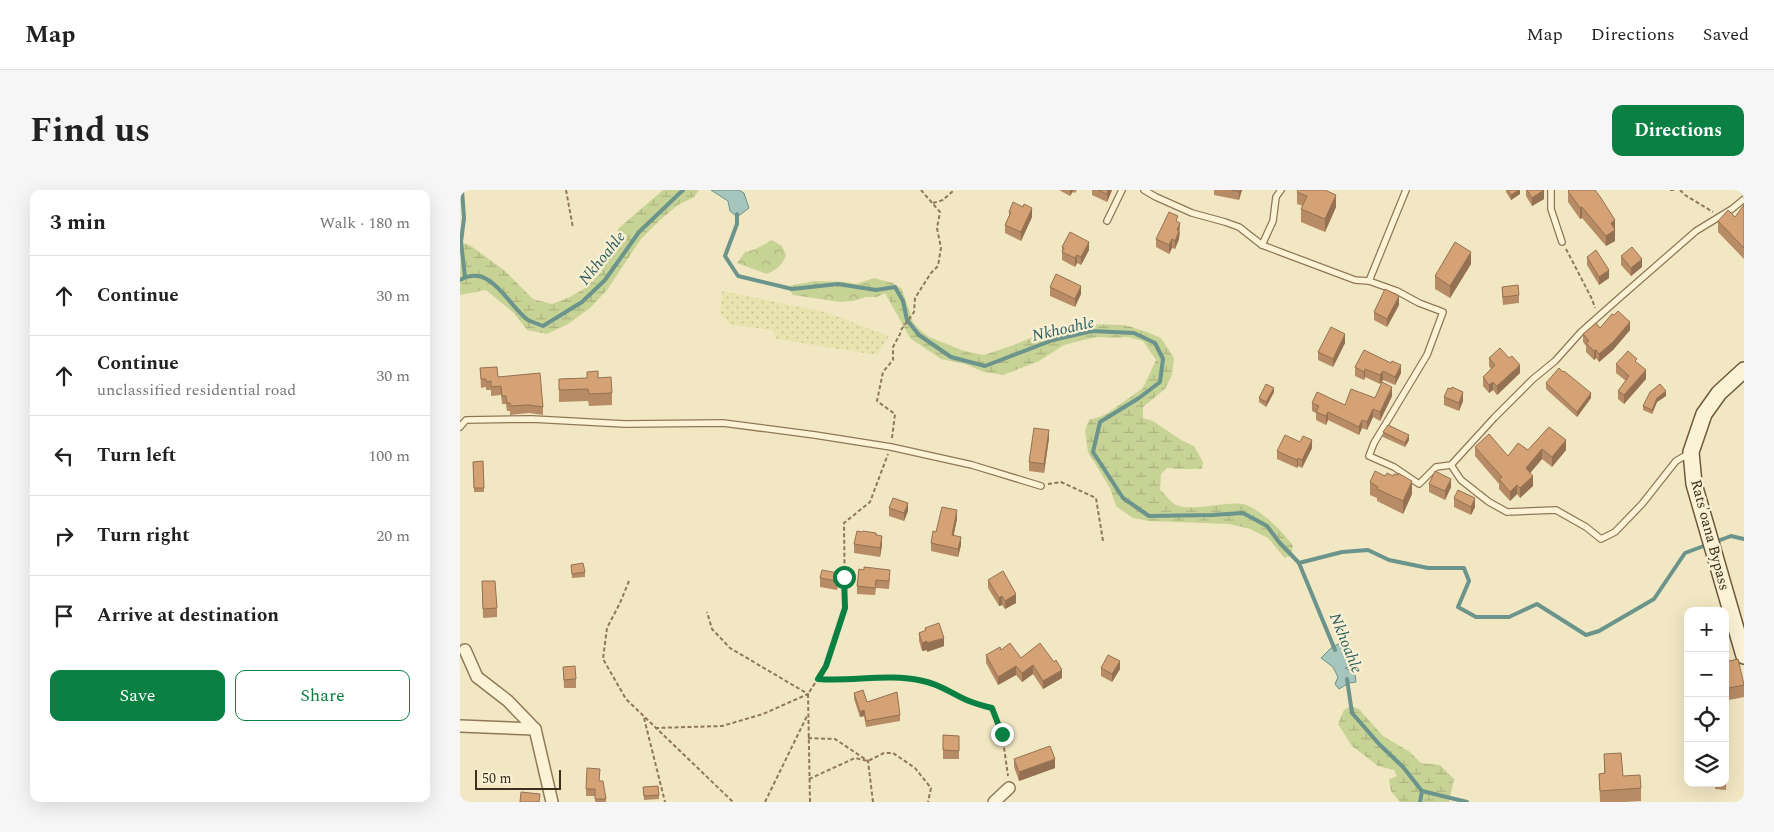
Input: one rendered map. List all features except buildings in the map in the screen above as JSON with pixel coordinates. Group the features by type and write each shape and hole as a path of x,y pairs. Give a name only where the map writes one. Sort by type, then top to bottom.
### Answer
{"street":[{"name":"Rats'oana Bypass","path":"1744,370 1720,393 1704,414 1691,452 1694,484 1744,656"},
{"path":"463,651 477,676 508,701 535,729 552,802"},
{"path":"460,726 535,729"},
{"path":"994,802 1010,788"}],"lane":[{"path":"1107,222 1122,190"},
{"path":"1144,190 1192,213 1239,228 1262,245 1355,280 1369,281 1397,291 1419,303 1444,312 1427,355 1374,443 1369,456 1394,467 1419,484 1436,468 1451,465 1494,418 1598,317 1696,231 1744,199"},
{"path":"1262,245 1273,221 1276,197 1280,190"},
{"path":"1369,281 1406,190"},
{"path":"1551,190 1551,209 1562,242"},
{"path":"460,427 466,420 532,418 626,424 723,423 891,447 972,466 1041,486"},
{"path":"1451,465 1461,480 1489,502 1507,512 1556,510 1586,527 1601,539 1615,532 1642,504 1676,461 1691,452"}],"path":[{"path":"566,190 573,228"},
{"path":"656,728 722,726 763,714 808,694 826,666 845,608 844,523 870,502 891,447 895,414 877,401 884,372 893,360 893,347 901,330 914,312 915,298 931,273 938,266 941,248 937,228 940,212 921,190"},
{"path":"933,203 943,200 954,190"},
{"path":"1670,190 1675,190"},
{"path":"1680,190 1691,199 1710,209 1718,217"},
{"path":"1562,242 1592,299 1598,317"},
{"path":"1041,486 1061,482 1096,498 1103,541"},
{"path":"629,581 607,628 603,659 626,699 732,802"},
{"path":"707,612 712,629 730,648 808,694"},
{"path":"818,679 893,677 924,681 969,702 992,708 1002,734 1010,788"},
{"path":"808,694 810,802"},
{"path":"766,802 808,714"},
{"path":"643,716 665,802"},
{"path":"808,738 835,739 868,761 873,802"},
{"path":"809,779 855,758 868,761 884,753 893,753 915,768 931,788 928,802"}],"shaded area":[{"path":"722,291 825,312 889,336 877,355 776,339 773,330 731,325 720,313"}],"green space":[{"path":"663,190 699,190 694,197 678,205 660,220 641,239 607,290 590,308 568,324 547,334 527,330 515,314 486,290 460,295 461,242 471,246 505,271 533,299 552,304 570,297 587,287 601,272 619,228"},
{"path":"772,240 782,246 786,255 781,265 776,269 767,274 737,263 745,252 756,249"},
{"path":"874,278 885,281 885,293 877,297 866,297 853,301 840,302 793,295 788,288 793,285 815,281 856,284"},
{"path":"885,281 893,283 902,289 913,322 919,329 929,337 964,351 984,355 1038,335 1082,324 1125,325 1161,338 1174,358 1172,375 1165,389 1143,407 1143,418 1153,421 1181,440 1194,446 1203,462 1202,469 1167,468 1161,474 1160,490 1174,504 1180,506 1197,507 1243,504 1249,506 1271,521 1284,534 1293,546 1291,555 1285,558 1268,538 1250,529 1229,524 1149,521 1133,518 1116,506 1110,488 1088,452 1085,430 1089,420 1105,415 1143,388 1156,360 1143,341 1127,337 1098,337 1064,345 1039,361 1003,375 984,372 965,364 941,359 910,338 885,293"},
{"path":"1351,706 1359,709 1383,736 1410,752 1421,763 1440,765 1454,779 1449,802 1400,802 1391,791 1389,779 1397,776 1394,770 1378,766 1352,746 1338,724 1344,710"}],"water":[{"path":"711,190 739,190 744,193 749,208 737,217 730,211 728,201"},
{"path":"1342,642 1353,666 1345,668 1355,673 1356,682 1349,683 1339,689 1335,684 1338,677 1333,667 1321,658 1331,648"}],"waterway":[{"path":"462,190 464,218 461,242 465,277"},
{"name":"Nkhoahle","path":"460,280 471,276 481,277 490,281 528,320 543,326 582,302 605,280 639,232 683,190"},
{"name":"Nkhoahle","path":"737,214 737,224 725,256 738,276 792,289 838,284 876,290 895,287 903,301 907,320 919,335 951,357 985,366 1053,340 1092,331 1134,333 1155,343 1163,359 1160,382 1139,398 1100,422 1093,452 1123,498 1149,516 1243,513 1267,526 1299,563 1335,650"},
{"path":"1715,542 1731,536 1744,539"},
{"path":"1299,563 1342,552 1368,550 1389,560 1428,568 1464,568 1469,581 1458,607 1476,617 1509,617 1537,604 1586,635 1599,631 1654,599 1685,553 1709,544"},
{"name":"Nkhoahle","path":"1347,679 1352,713 1379,744 1403,767 1422,791 1420,802"},
{"path":"1422,791 1467,802"}],"route":[{"path":"844,577 845,608 826,666 818,679 893,677 924,681 969,702 992,708 1002,734"}]}
